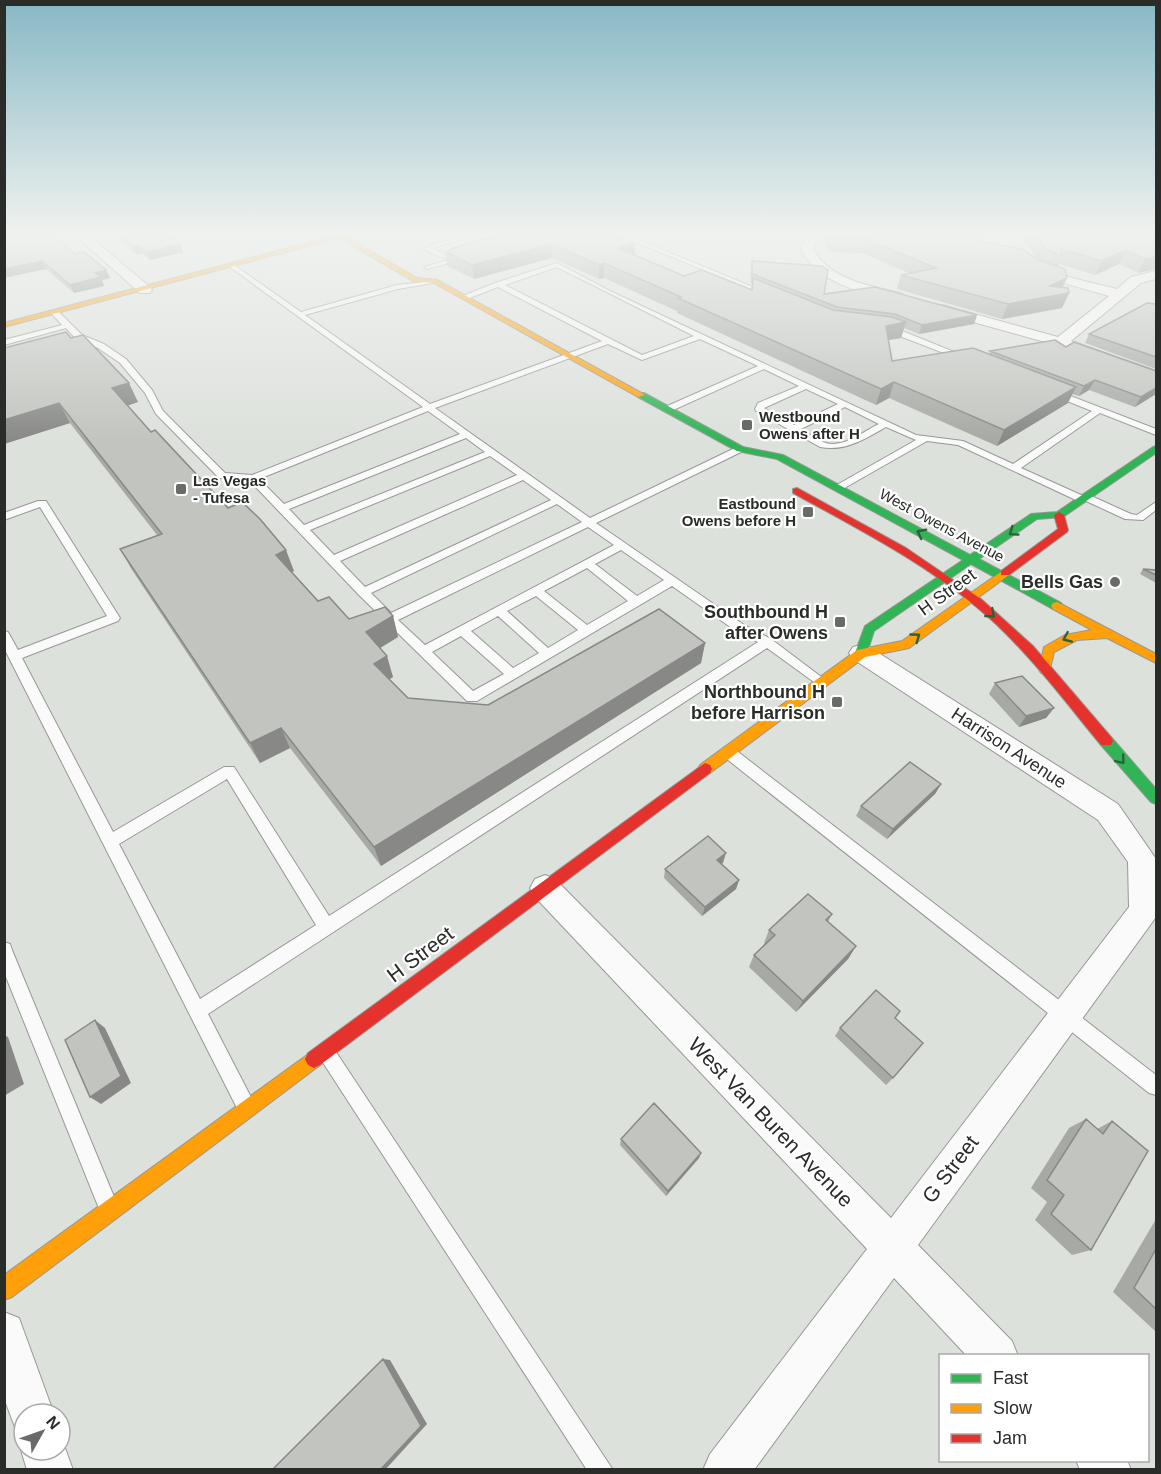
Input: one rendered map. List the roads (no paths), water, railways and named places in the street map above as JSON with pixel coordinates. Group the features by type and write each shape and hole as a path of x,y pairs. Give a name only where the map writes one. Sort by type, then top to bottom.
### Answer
{"main road":[{"path":"4,325 87,305"},
{"name":"West Owens Avenue","path":"478,305 740,449 780,457 1156,659"},
{"name":"West Owens Avenue","path":"740,449 757,468"},
{"name":"H Street","path":"861,653 869,629 1035,516 1059,515 1156,450"},
{"path":"785,484 923,562 1001,622 1156,798"},
{"name":"H Street","path":"4,1289 861,653 905,645 1063,530 1059,515"},
{"path":"1045,670 1048,651 1061,639 1078,633 1109,634"}],"street":[{"path":"926,305 1061,342 1156,376"},
{"path":"1061,342 1105,305"},
{"name":"Harrison Avenue","path":"861,653 1108,812 1142,859"},
{"name":"G Street","path":"726,1470 1144,911 1142,859"},
{"name":"West Van Buren Avenue","path":"545,888 996,1354"},
{"path":"4,1333 28,1402"}],"lane":[{"path":"289,305 587,521 740,628 767,642 822,682"},
{"path":"302,314 334,305"},
{"path":"536,305 642,358 700,336"},
{"path":"636,305 914,437 960,443 1129,516 1139,518 1156,505"},
{"path":"55,313 79,337 101,345 123,361 149,392 159,412 222,476 253,478 430,407 608,341"},
{"path":"4,343 66,326"},
{"path":"878,327 889,328 978,363"},
{"path":"668,409 764,366"},
{"path":"806,386 761,405 759,409 823,445 834,447 843,446 885,424"},
{"path":"1044,389 1156,432"},
{"path":"793,429 845,404"},
{"path":"1014,468 1099,410"},
{"path":"282,508 468,434"},
{"path":"838,488 925,439"},
{"path":"390,619 587,521 740,449"},
{"path":"303,530 492,452"},
{"path":"333,560 524,476"},
{"path":"253,478 363,592 472,698 673,580"},
{"path":"363,592 558,500"},
{"path":"4,517 42,503 114,618 16,656"},
{"path":"423,651 621,545"},
{"path":"587,563 637,602"},
{"path":"536,591 587,631"},
{"path":"499,610 548,654"},
{"path":"462,630 513,675"},
{"path":"4,635 248,1109"},
{"path":"197,1011 767,642"},
{"path":"728,752 1156,1086"},
{"path":"110,842 229,771 327,927"},
{"path":"4,950 110,1211"},
{"path":"326,1051 601,1470"}],"place":[{"name":"Westbound Owens after H","path":"747,425"},
{"name":"Las Vegas - Tufesa","path":"181,489"},
{"name":"Eastbound Owens before H","path":"808,512"},
{"name":"Bells Gas","path":"1115,582"},
{"name":"Southbound H after Owens","path":"840,622"},
{"name":"Northbound H before Harrison","path":"837,702"}]}
